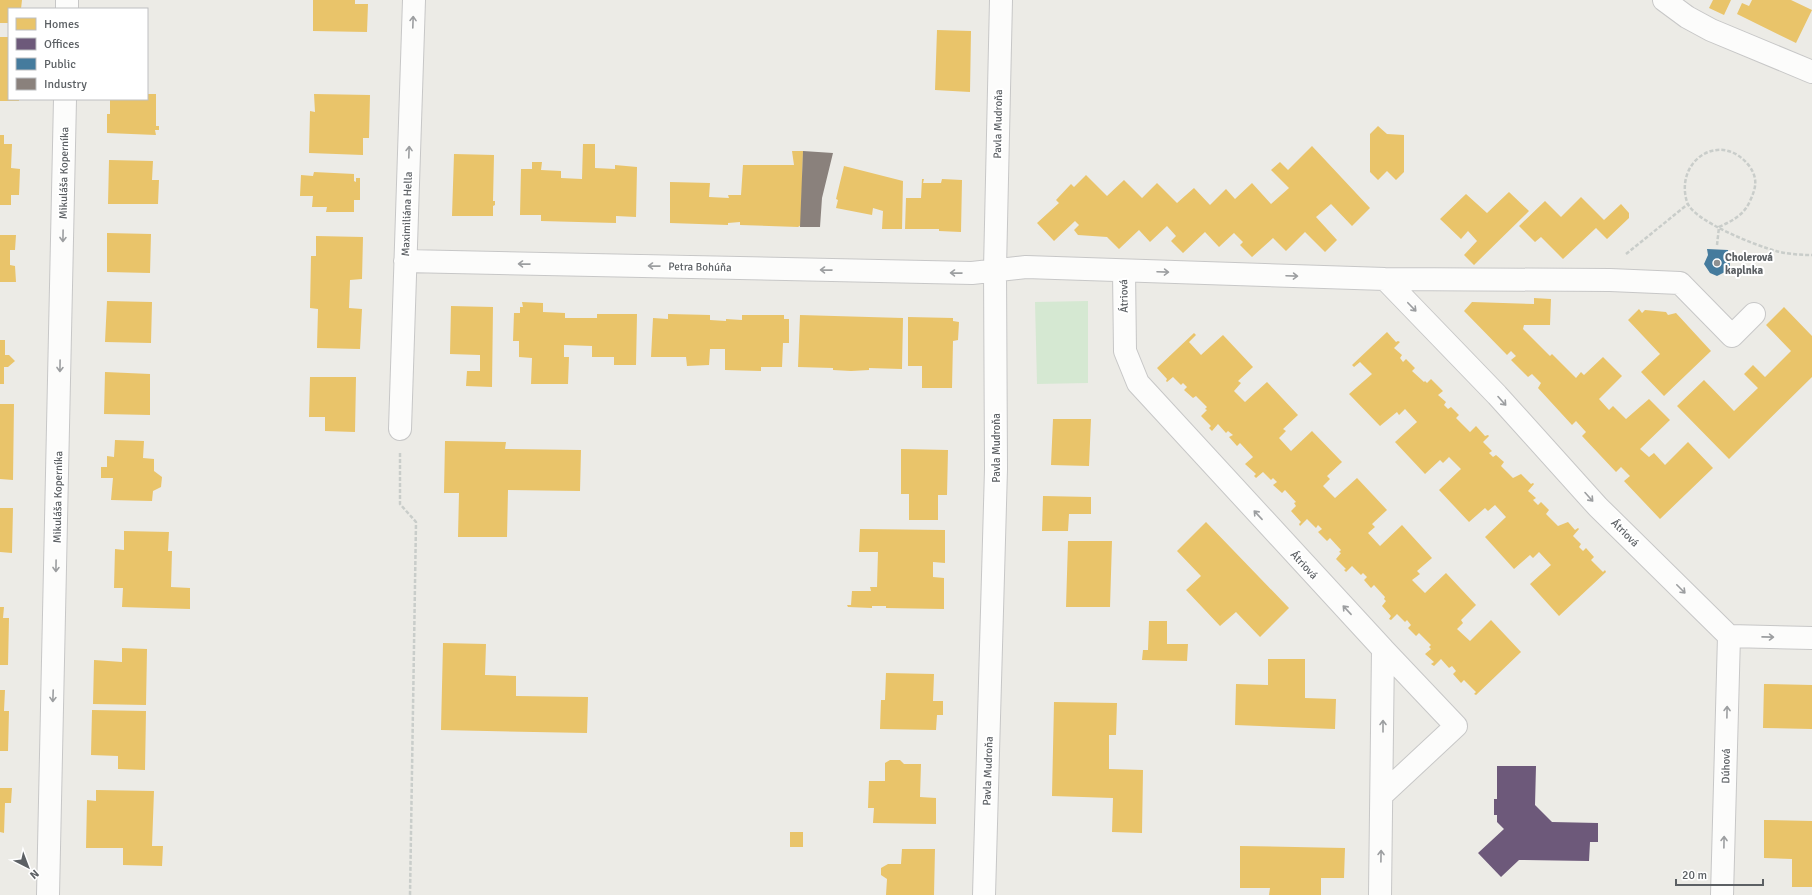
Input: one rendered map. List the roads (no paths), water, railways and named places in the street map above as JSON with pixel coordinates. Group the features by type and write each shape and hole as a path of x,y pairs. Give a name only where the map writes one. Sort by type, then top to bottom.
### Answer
{"street":[{"name":"Maximiliána Hella","path":"400,429 414,0"},
{"name":"Pavla Mudroňa","path":"984,895 996,469 995,270 1001,0"},
{"path":"1664,0 1687,17 1711,30 1812,72"},
{"name":"Mikuláša Koperníka","path":"48,895 66,100"},
{"name":"Petra Bohúňa","path":"405,261 972,273 995,270"},
{"name":"Átriová","path":"995,270 1026,267 1385,279 1610,280 1680,283 1732,336 1754,314"},
{"name":"Átriová","path":"1124,271 1125,351 1138,383 1456,726 1382,795"},
{"name":"Átriová","path":"1385,279 1497,395 1598,507 1728,636"},
{"path":"1728,636 1812,638"},
{"name":"Dúhová","path":"1722,895 1728,636"},
{"path":"1380,895 1383,649"}],"place":[{"name":"Cholerová kaplnka","path":"1717,263"}]}
